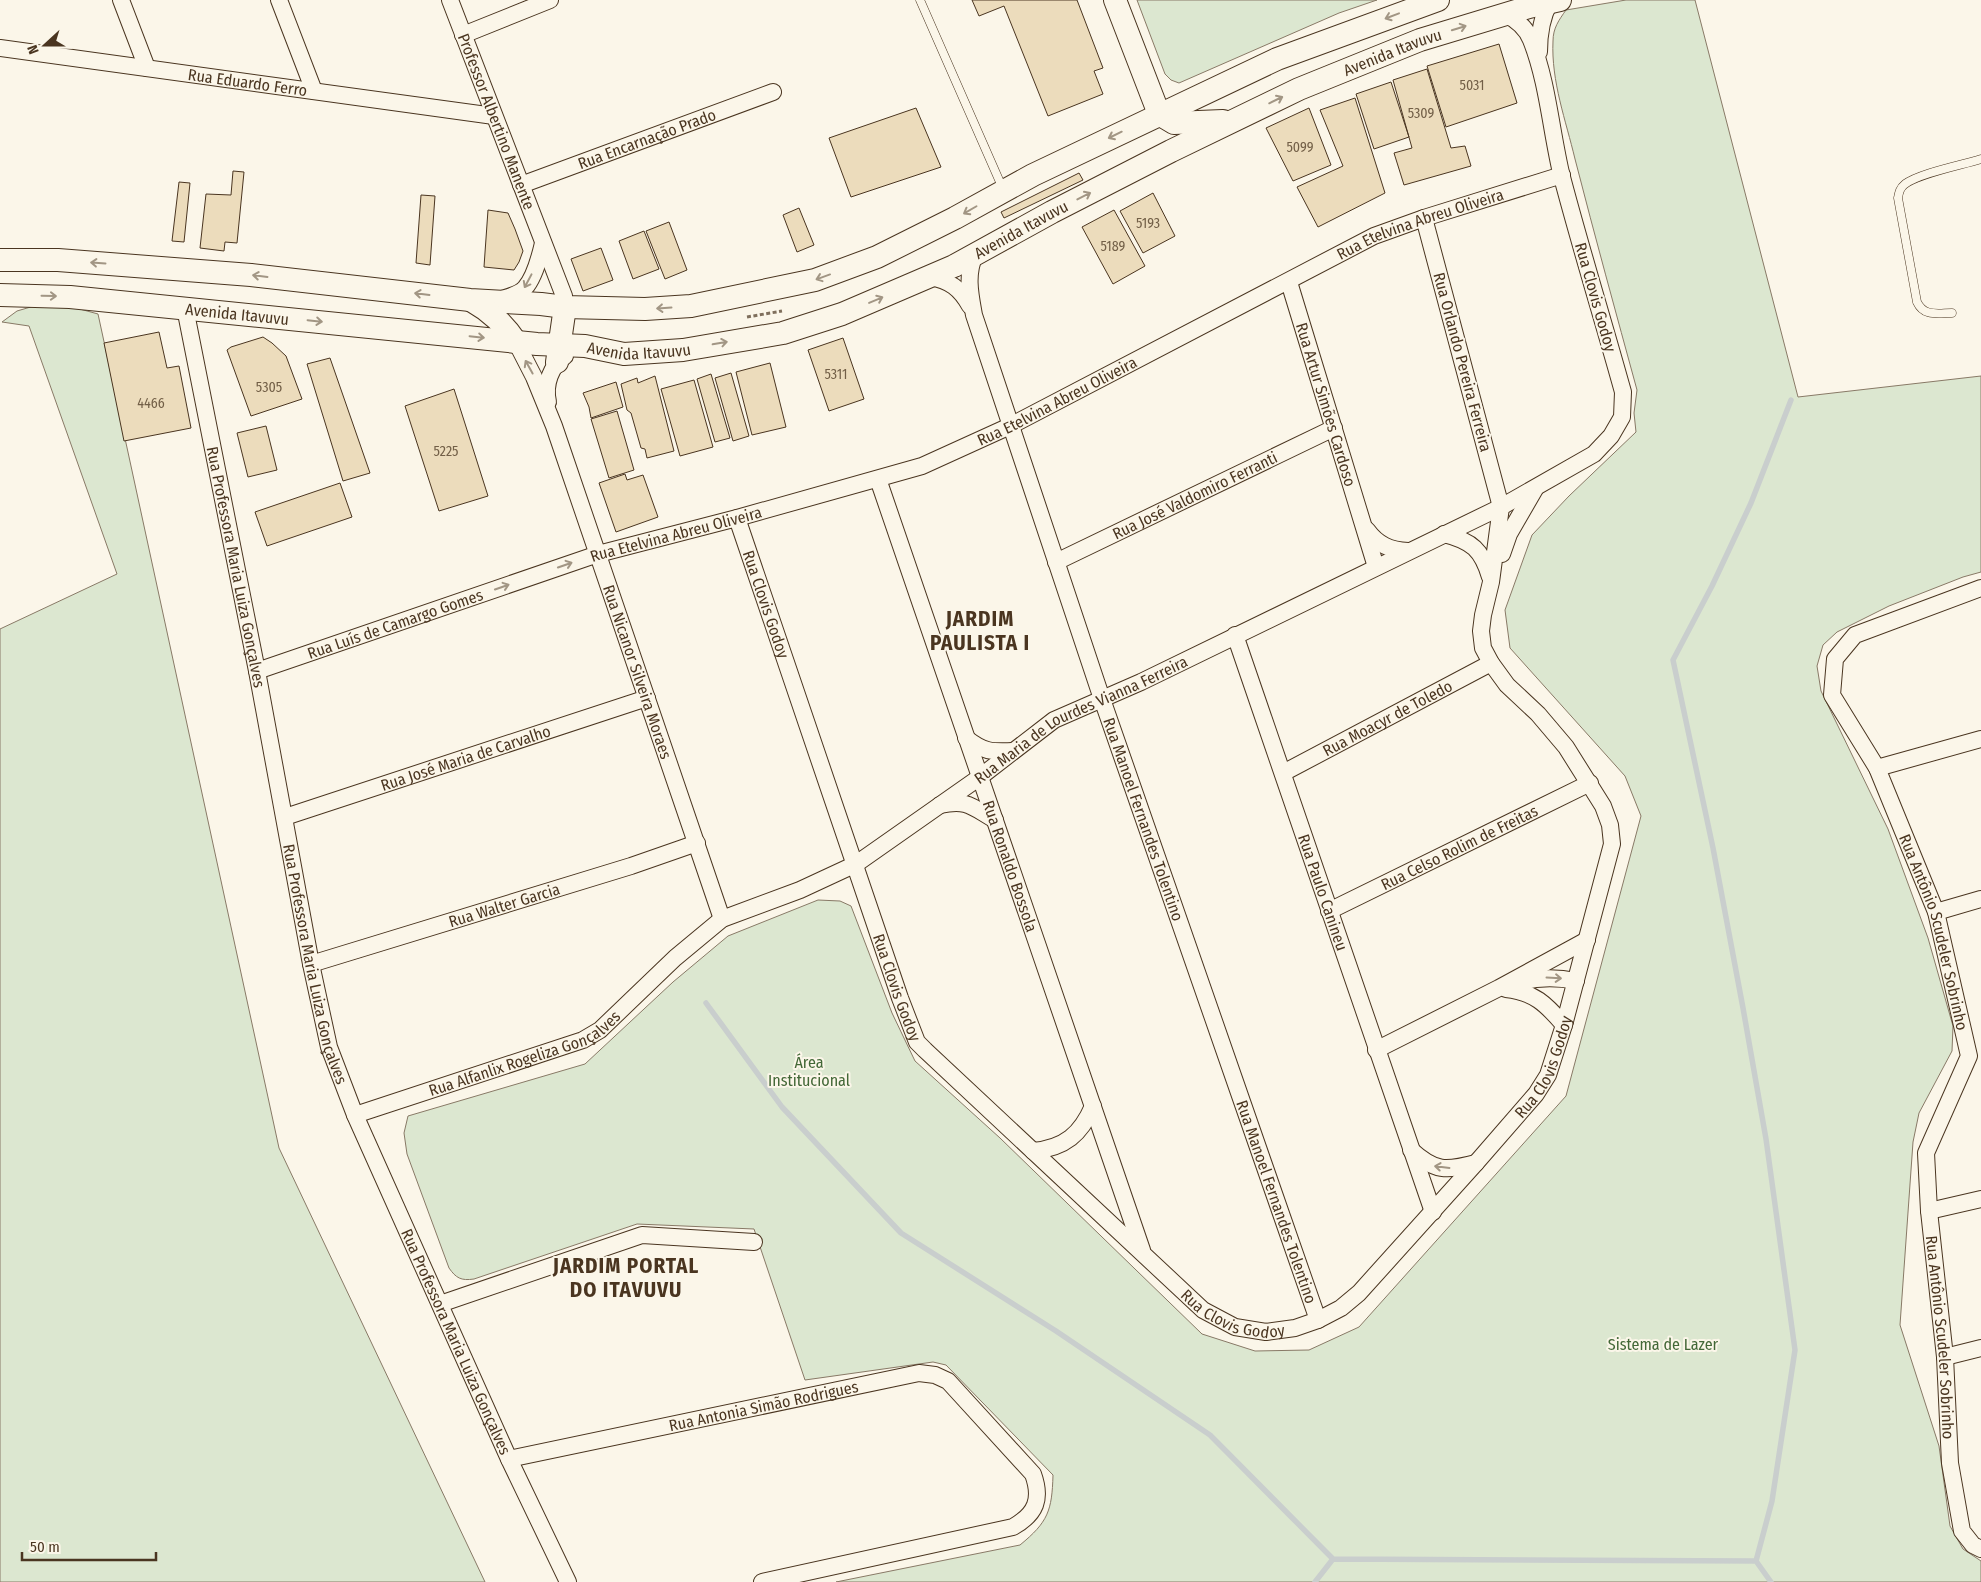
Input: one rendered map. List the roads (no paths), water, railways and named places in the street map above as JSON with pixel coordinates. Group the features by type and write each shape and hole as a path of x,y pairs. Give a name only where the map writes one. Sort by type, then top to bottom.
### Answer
{"main road":[{"path":"1115,0 1159,114"},
{"name":"Avenida Itavuvu","path":"0,260 58,260 252,275 470,300 565,307 645,309 691,306 814,280 877,257 1159,114 1277,59 1438,0"},
{"name":"Avenida Itavuvu","path":"0,296 70,297 185,308 516,342 558,353 585,346 624,354 683,350 783,332 842,314 930,277 1052,212 1298,89 1420,40 1555,1"},
{"name":"Avenida Itavuvu","path":"1159,114 1174,123 1232,121"},
{"path":"470,300 485,308 504,324 516,342"},
{"path":"558,353 565,307"}],"street":[{"path":"121,0 147,68"},
{"path":"279,0 314,91"},
{"name":"Professor Albertino Manente","path":"450,0 564,296 565,307"},
{"path":"463,35 550,0"},
{"name":"Rua Clovis Godoy","path":"1540,67 1540,26 1545,11 1555,1"},
{"name":"Rua Clovis Godoy","path":"737,518 900,998 917,1042 1203,1310 1235,1327 1266,1332 1294,1328 1318,1320 1341,1308 1359,1293 1433,1212 1544,1084 1564,1025 1612,844 1610,825 1603,806 1590,783 1566,747 1538,714 1506,685 1491,663 1484,648 1481,631 1507,504 1594,454 1611,436 1622,417 1623,392 1562,175 1540,67 1524,27 1515,19 1505,14"},
{"name":"Rua Eduardo Ferro","path":"0,48 494,116"},
{"name":"Rua Encarnação Prado","path":"521,185 773,92"},
{"name":"Rua Etelvina Abreu Oliveira","path":"533,576 598,554 737,518 922,466 1010,426 1374,236 1424,218 1562,175"},
{"name":"Rua Orlando Pereira Ferreira","path":"1424,218 1507,504"},
{"path":"493,302 511,296 524,288 538,261 543,243"},
{"name":"Rua Manoel Fernandes Tolentino","path":"974,315 968,279 975,254"},
{"name":"Rua Manoel Fernandes Tolentino","path":"930,277 955,285 965,296 974,315 1102,699 1318,1320"},
{"name":"Rua Artur Simões Cardoso","path":"1288,282 1376,567"},
{"name":"Rua Professora Maria Luiza Gonçalves","path":"185,308 329,1047 355,1115 509,1459 568,1582"},
{"name":"Rua Nicanor Silveira Moraes","path":"516,342 534,376 554,426 722,920"},
{"name":"Rua Nicanor Silveira Moraes","path":"554,426 547,396 549,378 558,353"},
{"name":"Rua José Valdomiro Ferranti","path":"1056,562 1334,428"},
{"name":"Rua Ronaldo Bossola","path":"878,479 1143,1253"},
{"name":"Rua Clovis Godoy","path":"1509,534 1536,487"},
{"name":"Rua Clovis Godoy","path":"1491,582 1509,534 1513,516 1507,504"},
{"name":"Rua Maria de Lourdes Vianna Ferreira","path":"674,958 722,920 800,890 856,864 980,777 1054,720 1141,682 1507,504"},
{"name":"Rua Artur Simões Cardoso","path":"1364,527 1382,546 1408,552"},
{"name":"Rua Clovis Godoy","path":"1444,534 1457,537 1476,549 1483,556 1491,582"},
{"name":"Rua Luís de Camargo Gomes","path":"257,671 533,576"},
{"name":"Rua Antônio Scudeler Sobrinho","path":"1981,588 1855,635 1835,659 1832,695 1877,768 1936,912 1975,1054 1926,1153 1929,1211 1945,1357 1950,1463 1962,1531 1973,1545 1981,1549"},
{"name":"Rua Paulo Canineu","path":"1235,635 1433,1212"},
{"name":"Rua Moacyr de Toledo","path":"1283,773 1491,663"},
{"name":"Rua José Maria de Carvalho","path":"285,818 647,698"},
{"path":"966,738 980,748 995,752 1013,752"},
{"path":"1877,768 1981,739"},
{"name":"Rua Celso Rolim de Freitas","path":"1329,911 1590,783"},
{"path":"938,806 955,802 971,805 994,820"},
{"name":"Rua Walter Garcia","path":"312,964 697,843"},
{"path":"1936,912 1981,899"},
{"path":"1376,1050 1499,988 1587,940"},
{"name":"Rua Alfanlix Rogeliza Gonçalves","path":"355,1115 583,1040 600,1030 674,958"},
{"path":"1499,988 1545,977 1559,977 1576,981"},
{"path":"1499,988 1522,991 1538,999 1564,1025"},
{"path":"1033,1151 1054,1148 1077,1133 1086,1122 1093,1106"},
{"path":"1412,1150 1425,1163 1440,1169 1460,1168 1476,1163"},
{"path":"1929,1211 1981,1199"},
{"path":"440,1304 642,1235 754,1242"},
{"path":"1945,1357 1981,1348"},
{"name":"Rua Antonia Simão Rodrigues","path":"509,1459 920,1373 934,1375 948,1381 1033,1474 1038,1487 1033,1510 1026,1519 1013,1527 762,1582"}],"lane":[{"path":"920,0 1004,191"},
{"path":"1952,313 1926,313 1920,310 1898,198 1900,190 1906,183 1981,159"}],"waterway":[{"path":"1756,1561 1772,1501 1795,1350 1766,1139 1743,1008 1713,848 1673,660 1712,586 1751,503 1791,400"},
{"path":"706,1003 782,1107 901,1233 1056,1331 1210,1435 1333,1559"},
{"path":"1315,1582 1333,1559 1756,1561 1771,1582"}],"district":[{"name":"JARDIM PAULISTA I","path":"980,631"},
{"name":"JARDIM PORTAL DO ITAVUVU","path":"626,1278"}],"park label":[{"name":"Área Institucional","path":"809,1071"},
{"name":"Sistema de Lazer","path":"1663,1344"}]}
